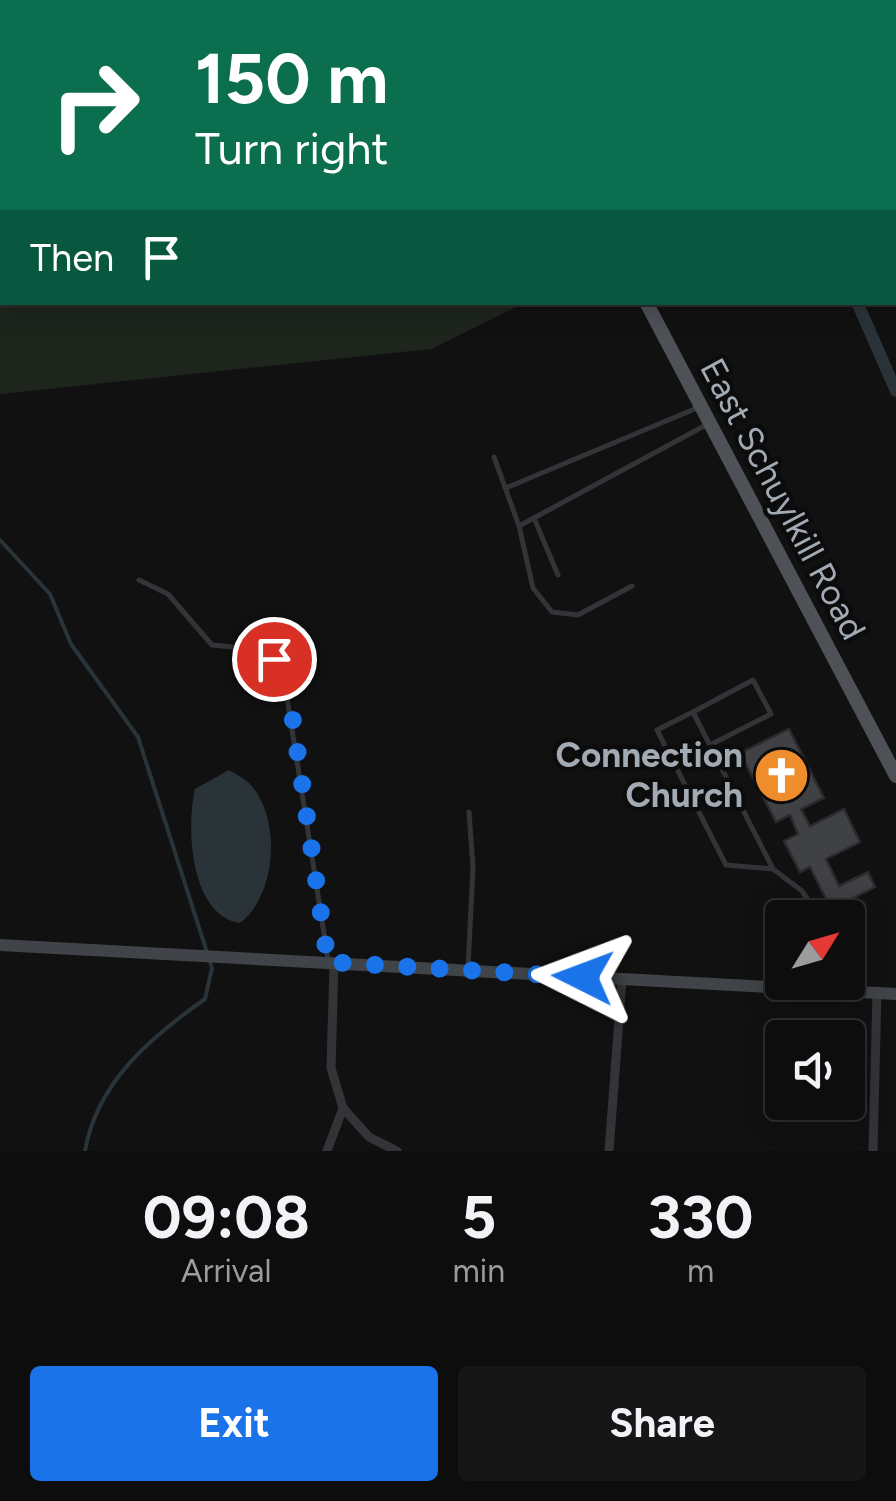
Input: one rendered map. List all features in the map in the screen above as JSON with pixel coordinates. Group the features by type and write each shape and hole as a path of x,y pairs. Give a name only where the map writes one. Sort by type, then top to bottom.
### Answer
{"main road":[{"name":"East Schuylkill Road","path":"648,305 896,776"}],"street":[{"path":"0,945 765,987"},
{"path":"331,962 331,1068 343,1108 369,1137 397,1151"},
{"path":"609,1151 622,979"},
{"path":"865,992 896,994"},
{"path":"873,1151 876,992"},
{"path":"326,1151 343,1108"}],"lane":[{"path":"506,488 700,407"},
{"path":"519,526 709,424"},
{"path":"494,457 519,526 533,588 552,612 578,615 632,586"},
{"path":"534,518 558,575"},
{"path":"139,580 168,594 212,645 253,650 274,659 283,672 331,962"},
{"path":"710,745 770,714 754,680 657,730 726,865 773,870"},
{"path":"693,712 773,870 808,900"},
{"path":"468,970 473,866 469,812"}],"shaded area":[{"path":"0,305 520,305 431,349 0,394"},
{"path":"229,770 249,783 260,798 270,835 271,855 262,894 240,923 223,917 211,904 201,887 192,846 195,789"}],"building":[{"path":"789,729 824,798 801,809 810,826 844,809 860,842 826,859 839,886 868,872 875,887 849,900 826,900 810,867 800,872 784,841 798,834 790,815 776,822 740,753"}],"waterway":[{"path":"858,305 896,391"},
{"path":"0,540 50,594 71,644 138,737 212,968 205,999 146,1046 114,1083 91,1126 85,1151"}],"place":[{"name":"Connection Church","path":"782,775"}],"route":[{"path":"274,659 283,672 292,714 328,962 583,977"}]}
